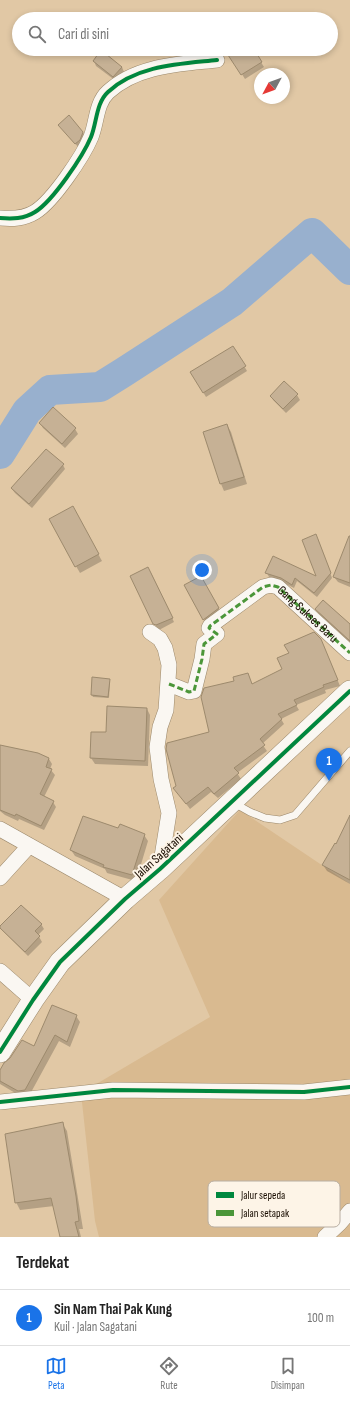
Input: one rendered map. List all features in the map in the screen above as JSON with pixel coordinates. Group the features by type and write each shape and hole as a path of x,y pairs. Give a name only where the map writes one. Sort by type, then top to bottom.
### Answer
{"street":[{"path":"0,218 13,219 26,216 35,212 48,201 79,159 91,137 100,103 103,98 123,81 154,68 217,60"},
{"name":"Gang Sukses Baru","path":"168,684 189,692 194,691 204,644 217,634 209,628 210,626 263,587 271,585 278,587 350,653"},
{"path":"150,632 160,639 165,648 169,665 166,710 160,727 157,747 161,779 169,814 160,869"},
{"name":"Jalan Sagatani","path":"0,1052 33,1000 60,962 350,691"},
{"path":"0,829 126,899"},
{"path":"0,878 29,846"},
{"path":"0,971 33,1000"},
{"path":"0,1102 113,1090 304,1092 350,1087"},
{"path":"340,1223 350,1211"},
{"path":"325,1237 336,1227"}],"lane":[{"path":"231,802 265,818 280,820 295,815 350,751"}],"shaded area":[{"path":"240,810 350,884 350,1237 99,1237 95,1221 81,1093 210,1017 159,900"}],"building":[{"path":"97,56 108,56 122,67 113,77 93,61"},
{"path":"229,56 258,56 262,62 241,75"},
{"path":"69,115 83,132 80,140 75,144 58,125"},
{"path":"233,346 246,366 203,393 190,372"},
{"path":"284,381 298,394 283,409 270,396"},
{"path":"53,407 76,428 62,444 39,423"},
{"path":"227,424 244,477 220,484 203,432"},
{"path":"46,449 64,464 29,504 11,488"},
{"path":"73,506 99,554 75,567 49,519"},
{"path":"316,534 331,573 314,593 295,578 292,585 281,578 265,573 273,556 316,576 302,540"},
{"path":"350,536 350,583 333,577"},
{"path":"148,567 173,618 156,625 153,624 130,576"},
{"path":"201,576 219,608 203,620 184,585"},
{"path":"323,600 350,624 350,641 315,609"},
{"path":"314,632 321,639 338,680 323,685 324,687 294,700 297,705 278,714 282,719 260,739 265,745 234,768 239,773 214,794 208,787 186,804 173,788 176,786 166,749 167,743 209,732 201,697 204,688 234,681 233,677 248,673 252,684 282,669 277,658 289,653 284,645"},
{"path":"92,677 110,679 108,697 91,695"},
{"path":"107,706 147,708 145,761 90,758 91,732 106,732"},
{"path":"0,745 38,753 49,758 46,767 52,769 40,794 54,801 41,826 16,814 15,816 0,810"},
{"path":"350,815 350,880 322,865 335,843 336,844"},
{"path":"83,816 118,828 120,824 145,834 132,875 103,867 104,865 70,850"},
{"path":"21,905 42,924 35,931 40,936 25,952 0,928 0,926"},
{"path":"52,1005 77,1015 67,1042 55,1035 25,1090 18,1091 0,1081 0,1070 22,1040 34,1046"},
{"path":"63,1122 76,1196 79,1221 75,1222 79,1237 60,1237 51,1198 15,1203 5,1134"}],"waterway":[{"path":"0,454 27,411 50,390 100,387 232,302 312,233 350,270"}],"marked path":[{"path":"169,684 189,692 194,691 204,644 217,634 209,628 210,626 263,587 271,585 278,587 350,653"}],"cycle path":[{"path":"0,218 22,217 35,212 59,188 75,166 91,137 99,107 104,96 119,83 132,76 160,67 217,60"},
{"path":"0,1052 33,1000 60,962 125,899 160,869 350,691"},
{"path":"0,1102 113,1090 304,1092 350,1087"}],"place":[{"name":"Sin Nam Thai Pak Kung","path":"329,781"}]}
